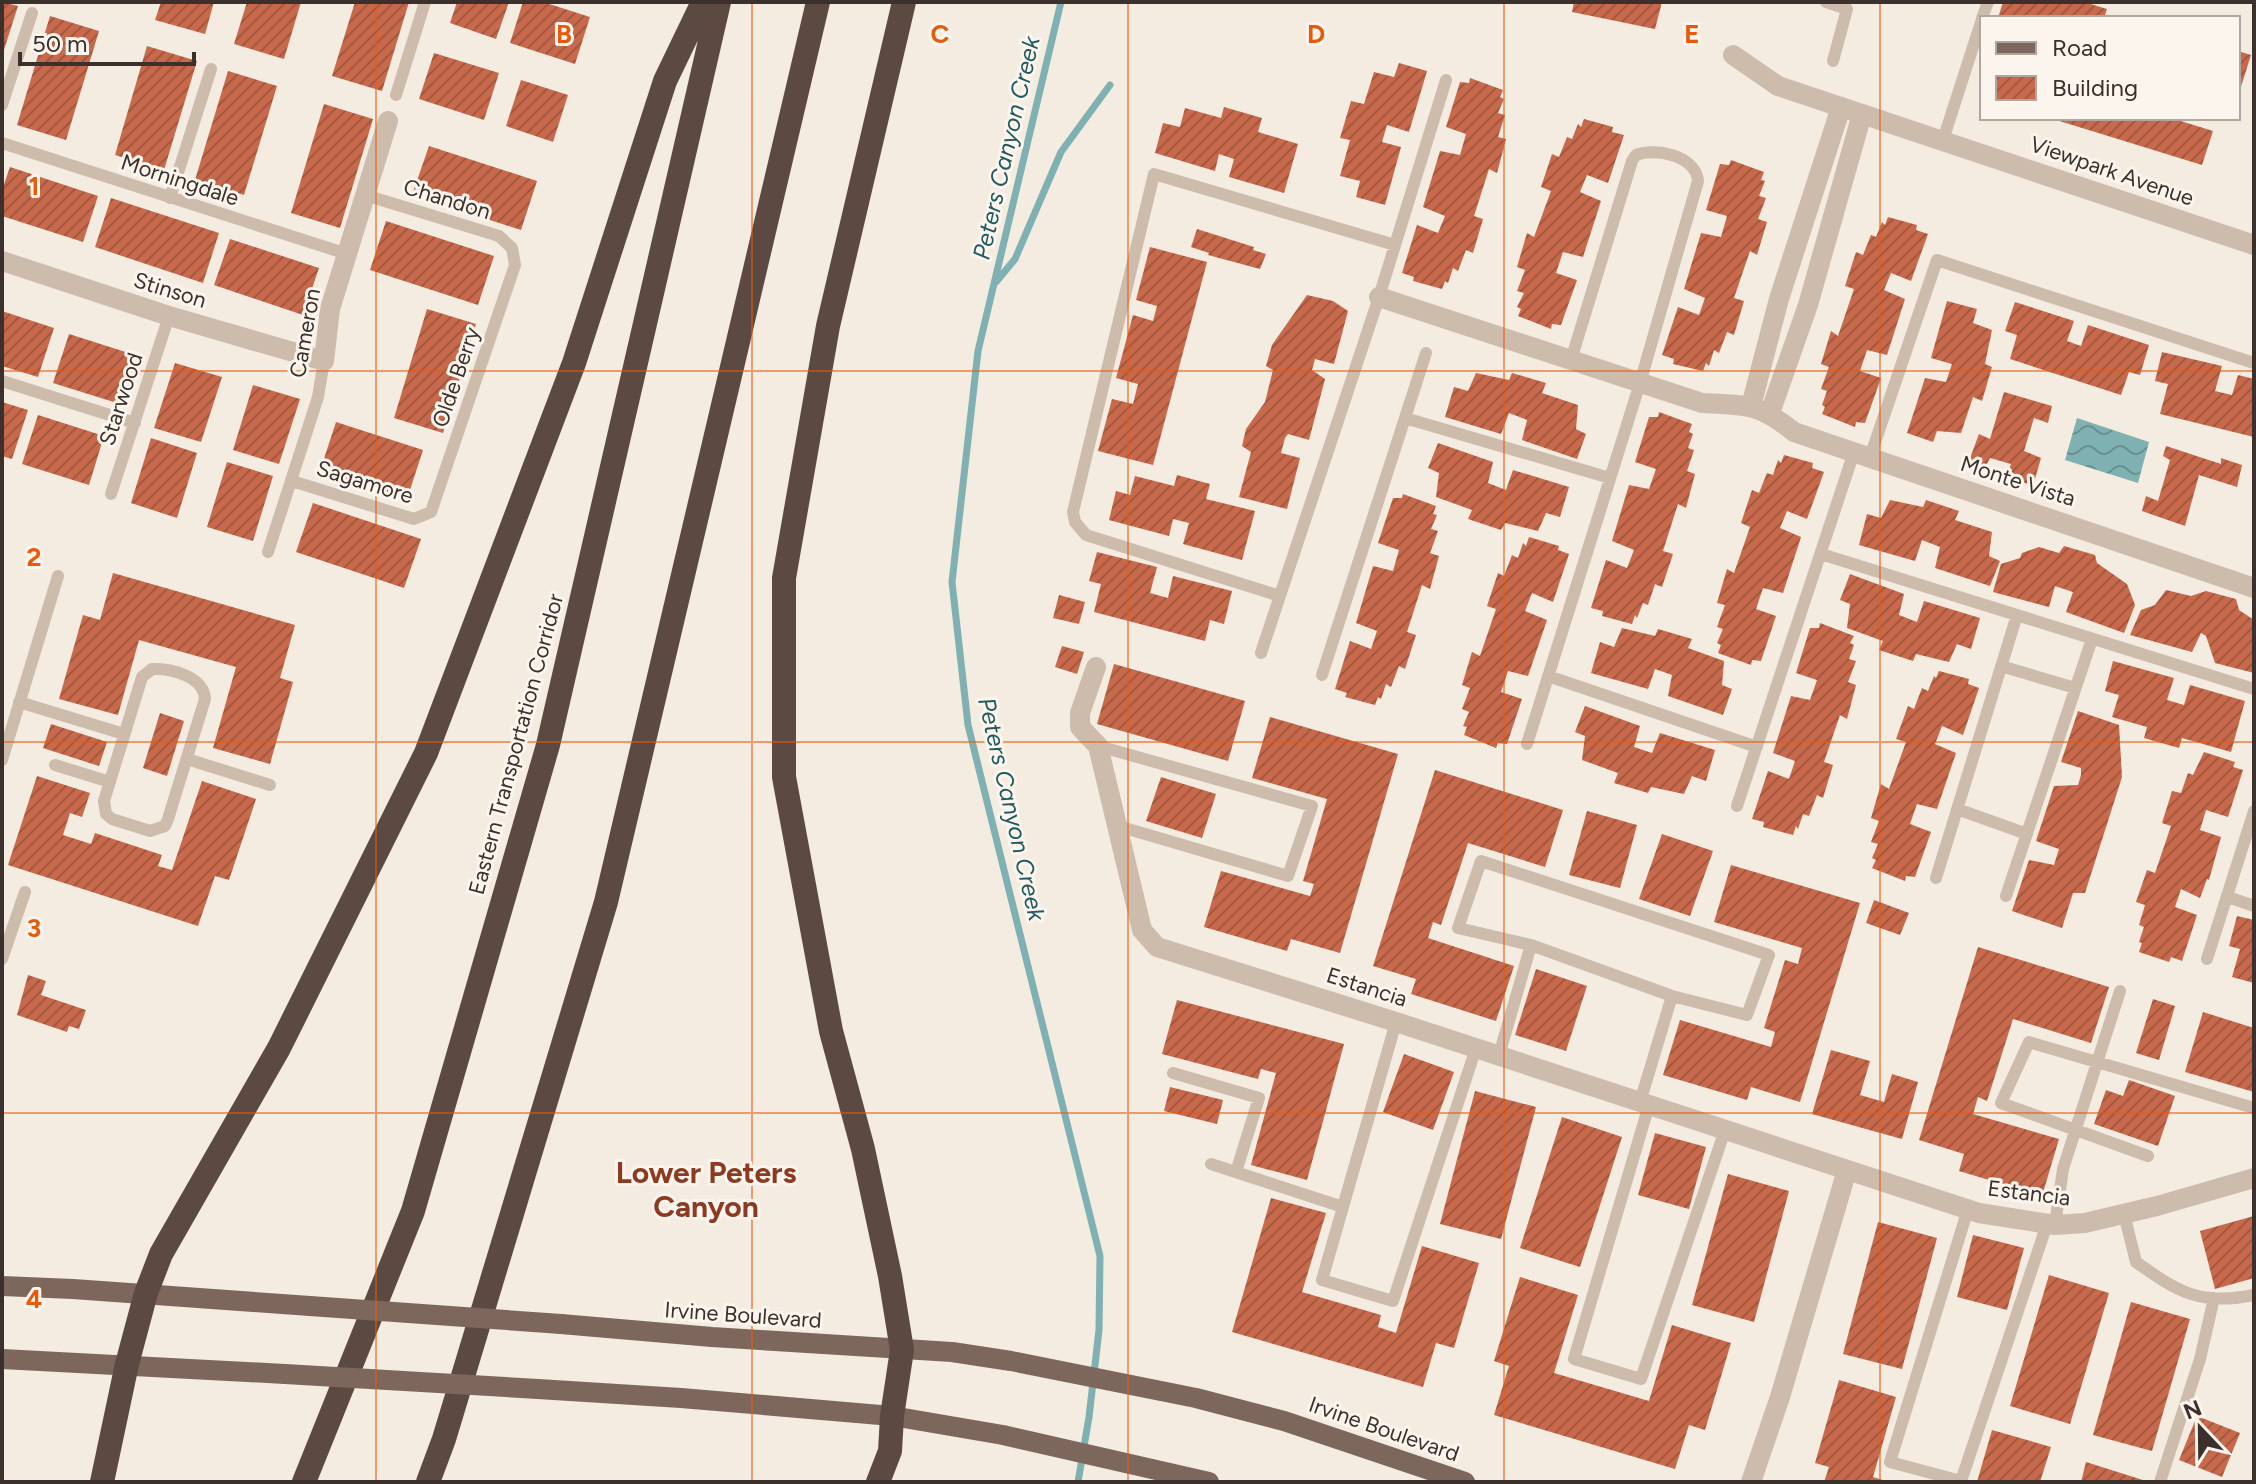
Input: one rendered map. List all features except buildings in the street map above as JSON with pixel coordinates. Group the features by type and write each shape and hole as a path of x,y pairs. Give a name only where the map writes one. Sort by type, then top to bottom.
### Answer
{"highway":[{"path":"102,1482 127,1364 146,1293 161,1254 279,1048 426,753 574,363 665,81 703,2"},
{"name":"Eastern Transportation Corridor","path":"304,1482 413,1211 548,745 719,2"},
{"path":"428,1482 449,1424 606,902 818,2"},
{"path":"878,1482 890,1451 902,1350 881,1233 863,1149 831,1031 804,890 784,777 782,679 784,578 828,326 904,2"}],"main road":[{"name":"Irvine Boulevard","path":"2,1286 146,1293 712,1337 952,1352 1181,1396 1284,1421 1465,1482"},
{"path":"2,1359 681,1398 892,1416 1003,1435 1209,1482"}],"street":[{"name":"Viewpark Avenue","path":"1733,55 1778,86 2254,245"},
{"path":"1761,409 1779,299 1841,107"},
{"path":"1761,409 1808,305 1862,114"},
{"name":"Cameron","path":"324,361 330,309 388,121"},
{"name":"Stinson","path":"2,261 169,316 324,361"},
{"path":"1379,297 1702,403 1761,409"},
{"name":"Monte Vista","path":"1761,409 1794,432 2254,588"},
{"name":"Estancia","path":"1096,667 1080,713 1080,727 1098,746 1142,930 1157,947 1968,1209 2051,1225 2085,1223 2254,1178"},
{"path":"1751,1482 1780,1397 1847,1170"}],"lane":[{"path":"396,95 425,2"},
{"path":"1826,2 1847,9 1833,61"},
{"path":"2,105 32,13"},
{"path":"1943,140 1980,25"},
{"path":"170,198 211,69"},
{"path":"1261,653 1379,297 1446,80"},
{"name":"Morningdale","path":"2,143 347,254"},
{"path":"1527,744 1640,383 1698,181 1695,168 1689,162 1653,151 1636,155 1632,161 1571,360"},
{"path":"1280,596 1086,535 1075,522 1073,512 1154,174 1395,245"},
{"name":"Chandon","path":"365,195 499,236 512,248"},
{"name":"Olde Berry","path":"426,516 434,506 515,265 512,248"},
{"path":"1737,806 1821,554 1937,260 2254,363"},
{"name":"Starwood","path":"111,494 169,316"},
{"path":"1322,675 1426,353"},
{"name":"Cameron","path":"268,552 318,397 324,361"},
{"path":"2,381 135,423"},
{"path":"1405,418 1610,478"},
{"name":"Sagamore","path":"292,481 414,519 426,516"},
{"path":"1821,554 2254,689"},
{"path":"2,760 58,576"},
{"path":"1936,878 2017,615"},
{"path":"2006,896 2092,639"},
{"path":"2001,666 2075,688"},
{"path":"159,669 197,680 205,690 187,759 165,826 150,831 112,819 106,814 104,801 146,672 159,669"},
{"path":"1548,676 1757,747"},
{"path":"19,702 124,734"},
{"path":"1098,746 1312,806 1288,876 1118,826"},
{"path":"187,759 270,785"},
{"path":"55,765 110,782"},
{"path":"1957,809 2027,834"},
{"path":"2207,959 2254,811"},
{"path":"1481,861 1769,955 1747,1015 1672,996 1531,945 1458,928 1481,861"},
{"path":"2,959 25,892"},
{"path":"2228,897 2254,906"},
{"path":"1499,1055 1531,945"},
{"path":"1968,1209 1890,1462 1961,1481 2051,1225 2063,1169 2120,991"},
{"path":"1672,996 1574,1359 1641,1379 1725,1130"},
{"path":"1396,1022 1322,1280 1393,1301 1476,1048"},
{"path":"2148,1156 2001,1103 2029,1042 2254,1108"},
{"path":"1173,1073 1259,1098 1236,1172"},
{"path":"1211,1164 1343,1207"},
{"path":"2124,1214 2136,1262 2169,1286 2190,1296 2233,1299 2254,1295"},
{"path":"2160,1482 2200,1359 2214,1298"}],"water":[{"path":"2077,418 2149,442 2138,483 2065,460"}],"waterway":[{"name":"Peters Canyon Creek","path":"1061,2 978,351 952,582 968,725 1100,1256 1099,1330 1078,1482"},
{"path":"996,282 1015,259 1061,152 1110,85"}],"district":[{"name":"Lower Peters Canyon","path":"706,1189"}]}
